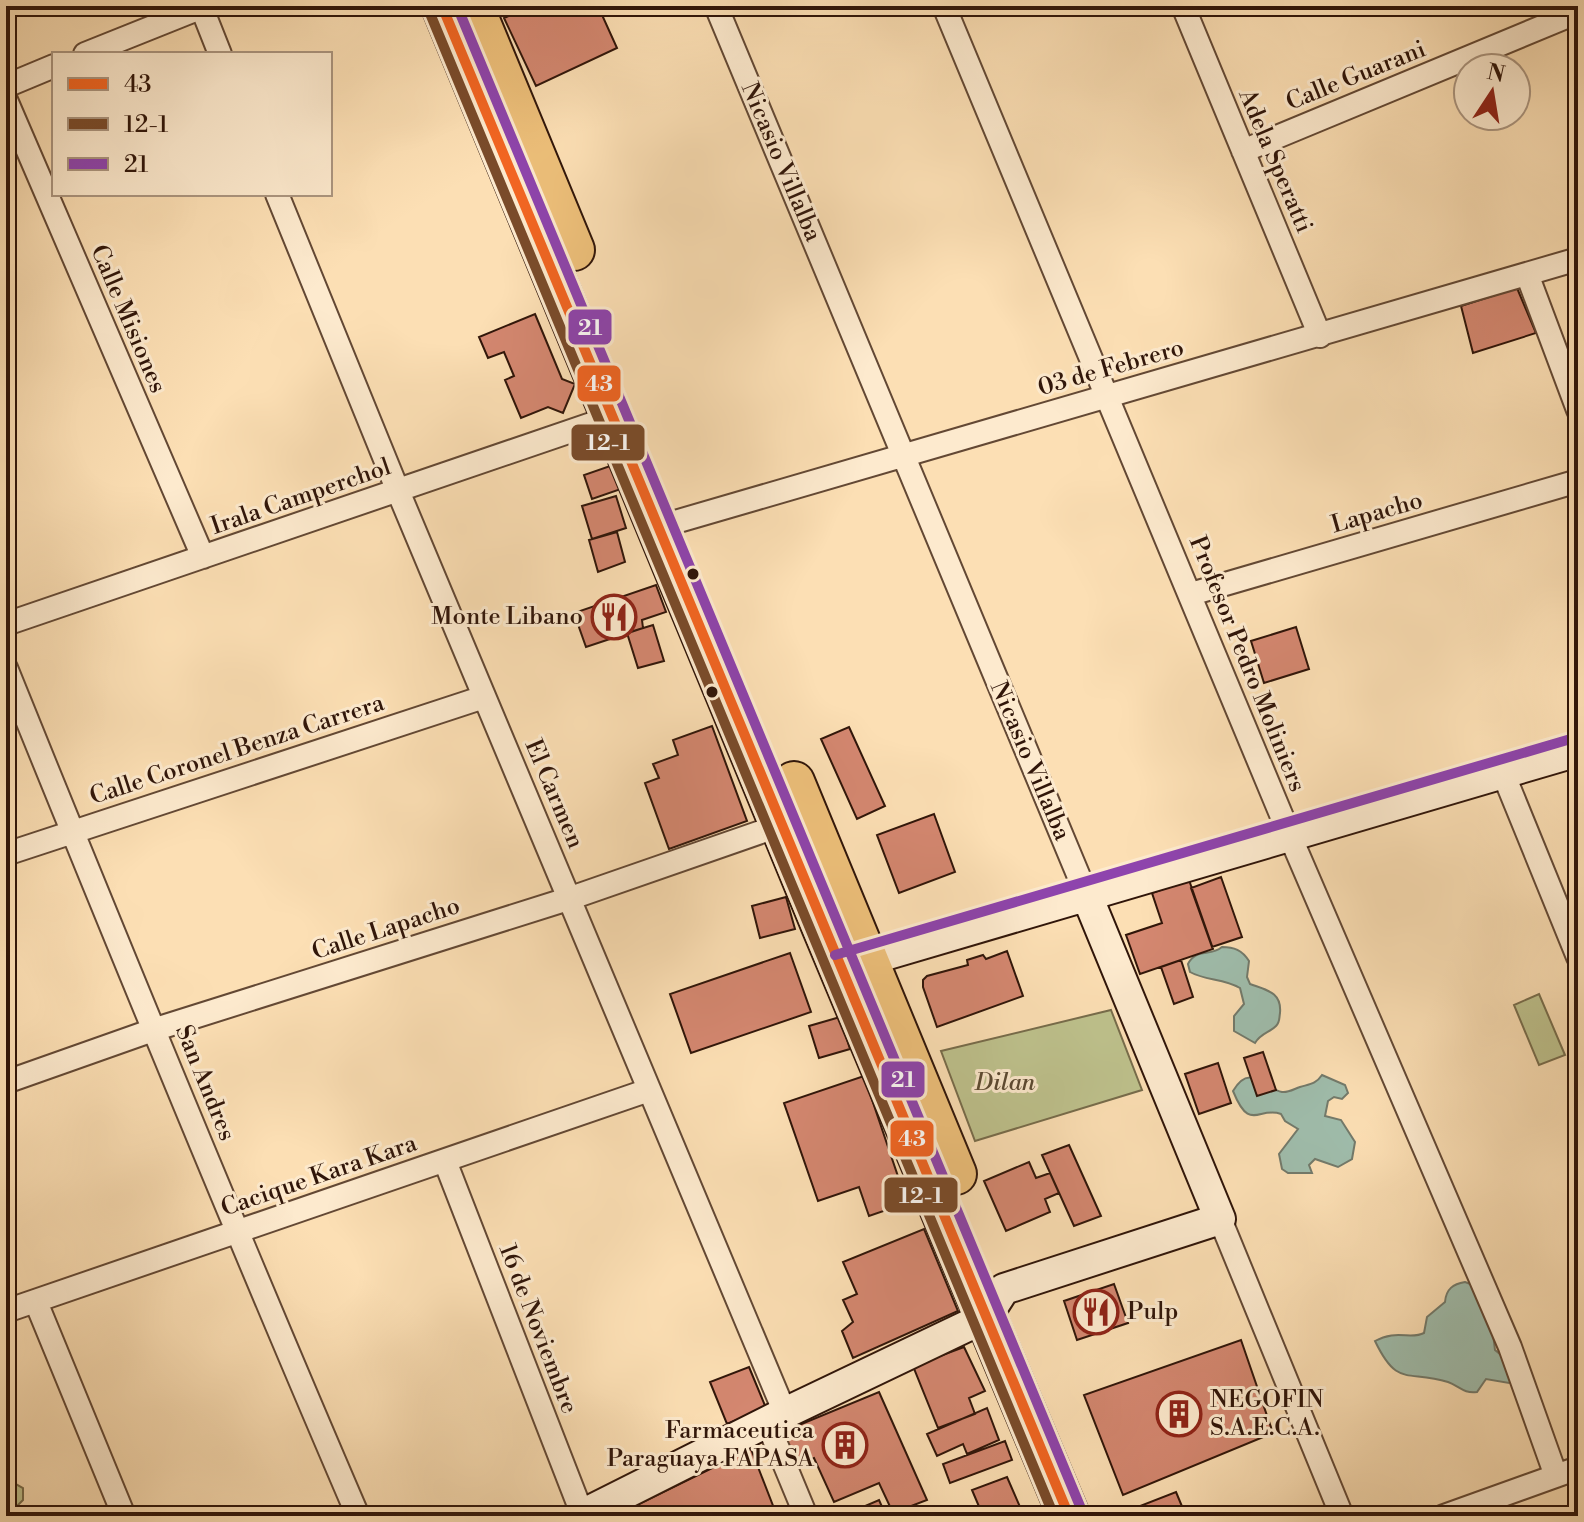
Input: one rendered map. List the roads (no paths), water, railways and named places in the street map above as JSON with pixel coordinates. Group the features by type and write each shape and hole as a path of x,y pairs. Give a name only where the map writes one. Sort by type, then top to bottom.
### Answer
{"highway":[{"path":"464,9 612,417 671,524 781,825 853,964"},
{"path":"464,9 671,524 993,1306 1069,1516"},
{"path":"993,1306 1098,1516"}],"main road":[{"path":"853,964 1578,751"},
{"name":"Nicasio Villalba","path":"1087,896 1220,1219"},
{"path":"582,1516 993,1306 1220,1219"}],"street":[{"name":"Nicasio Villalba","path":"716,6 1087,896"},
{"name":"Profesor Pedro Moliniers","path":"944,6 1290,836 1510,1347 1556,1476"},
{"name":"Adela Speratti","path":"1183,6 1320,336"},
{"path":"90,52 202,7 219,52"},
{"name":"Calle Guarani","path":"1243,151 1578,12"},
{"path":"6,86 52,67"},
{"name":"Calle Misiones","path":"6,100 203,557"},
{"name":"El Carmen","path":"278,196 649,1090 776,1418 806,1516"},
{"name":"03 de Febrero","path":"671,524 1578,259"},
{"path":"1527,274 1578,410"},
{"name":"Irala Camperchol","path":"6,624 612,417"},
{"name":"Lapacho","path":"1191,594 1578,481"},
{"name":"San Andres","path":"6,668 156,1029 236,1232 358,1516"},
{"name":"Calle Coronel Benza Carrera","path":"6,854 484,697"},
{"path":"1503,773 1578,957"},
{"name":"Calle Lapacho","path":"6,1082 156,1029 571,898 781,825"},
{"name":"Cacique Kara Kara","path":"6,1311 649,1090"},
{"name":"16 de Noviembre","path":"445,1161 582,1516"},
{"name":"Nicasio Villalba","path":"1220,1219 1342,1516"},
{"path":"36,1302 124,1516"},
{"path":"1444,1516 1578,1468"}],"place":[{"name":"Monte Libano","path":"614,617"},
{"name":"Pulp","path":"1096,1312"},
{"name":"NEGOFIN S.A.E.C.A.","path":"1179,1414"},
{"name":"Farmaceutica Paraguaya FAPASA","path":"845,1445"}],"park label":[{"name":"Dilan","path":"1005,1083"}]}
